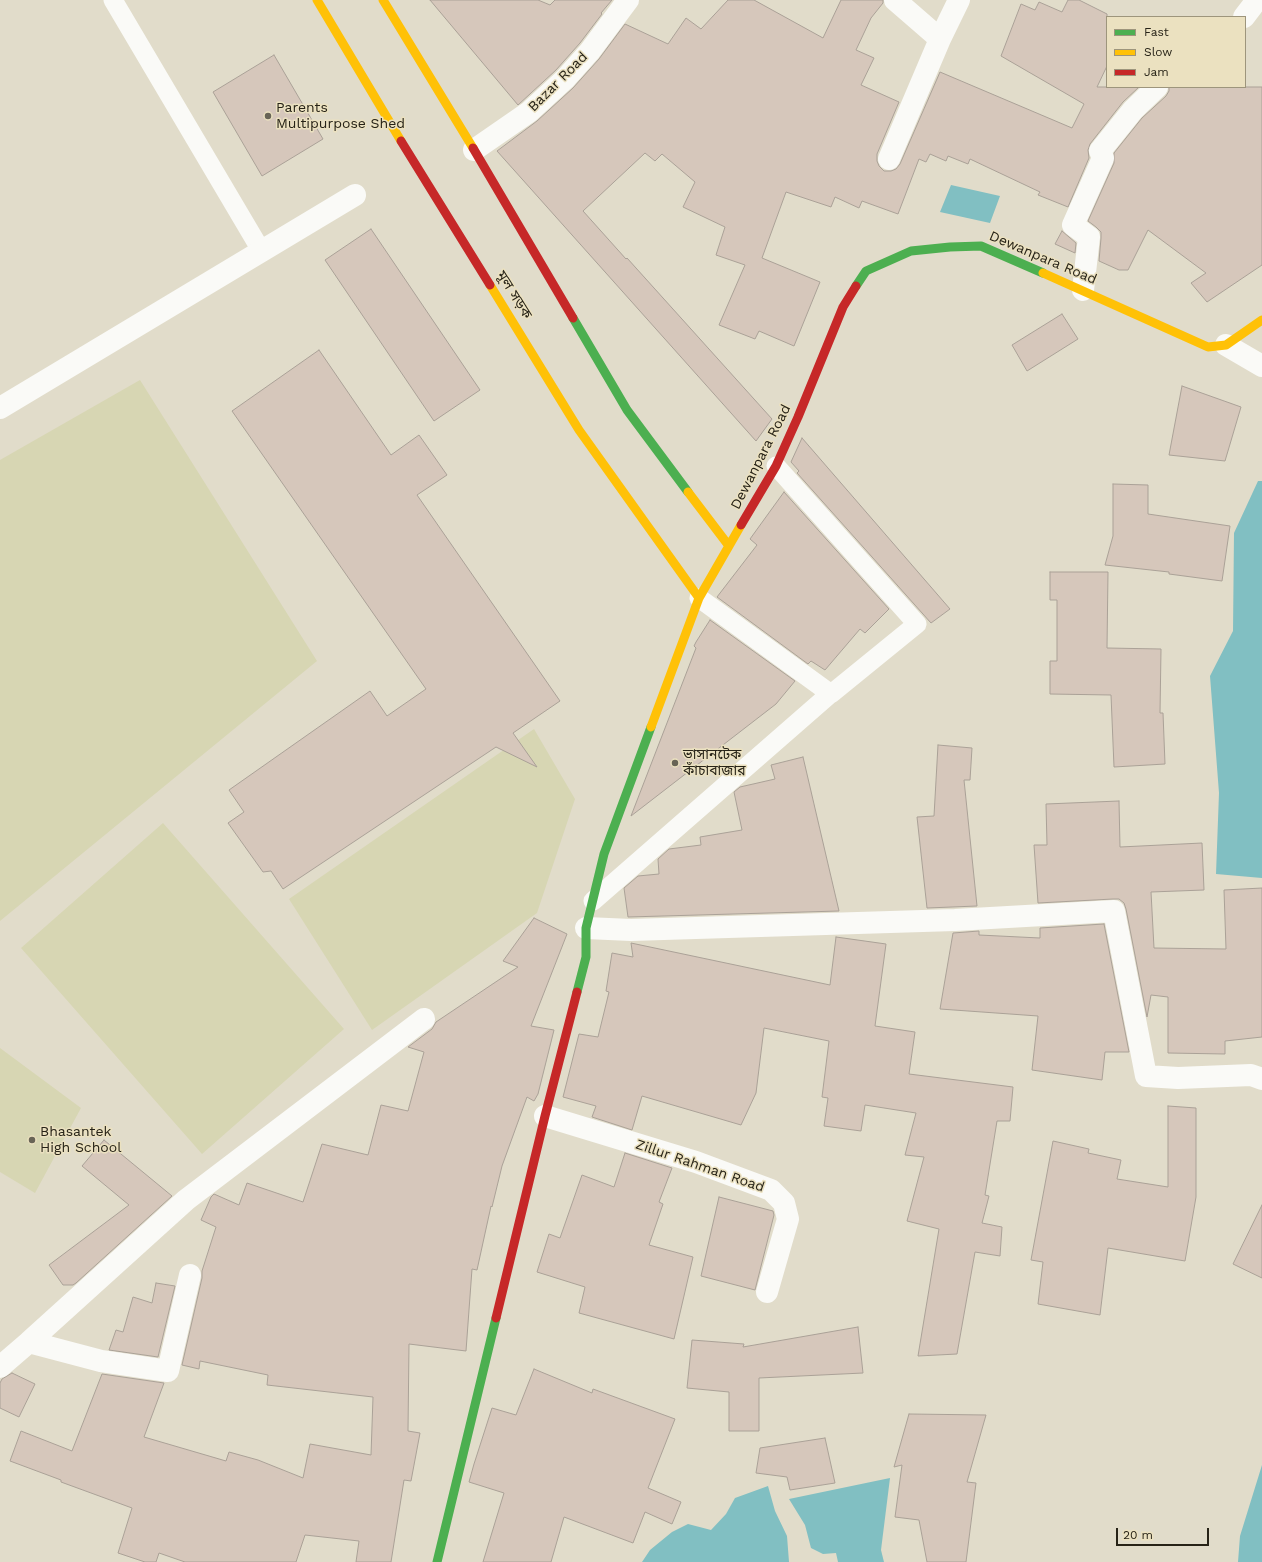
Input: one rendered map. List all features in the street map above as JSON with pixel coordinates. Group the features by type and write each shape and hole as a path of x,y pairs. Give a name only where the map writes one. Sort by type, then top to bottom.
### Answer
{"street":[{"name":"মূল সড়ক","path":"317,0 423,178 522,335 579,430 702,600"},
{"path":"383,0 474,150 627,410 729,546"},
{"name":"Bazar Road","path":"474,150 529,112 565,79 590,51 628,0"},
{"path":"895,0 940,39"},
{"path":"888,159 940,39 959,0"},
{"path":"1245,16 1257,0"},
{"path":"1083,290 1089,237 1073,225 1103,158 1100,151 1132,110 1156,88"},
{"path":"0,408 356,195"},
{"name":"Dewanpara Road","path":"437,1562 545,1116 586,958 586,928 604,854 702,600 729,546 776,466 798,417 843,307 866,271 912,251 950,247 981,246 1083,290 1208,347 1226,345"},
{"path":"1262,320 1226,345 1262,366"},
{"path":"586,928 631,930 955,920 1114,912 1146,1076 1178,1078 1251,1075 1262,1079"},
{"path":"0,1367 186,1200 424,1019"},
{"name":"Zillur Rahman Road","path":"545,1116 696,1162 771,1190 784,1203 788,1219 767,1292"},
{"path":"29,1342 101,1361 168,1371 190,1275"}],"lane":[{"path":"113,0 262,252"},
{"path":"702,600 831,694 917,624 776,466"},
{"path":"593,901 830,694 702,600"}],"green space":[{"path":"140,380 317,661 0,921 0,460"},
{"path":"534,729 575,799 537,913 372,1030 289,899"},
{"path":"163,823 344,1029 202,1154 21,948"},
{"name":"Bhasantek High School","path":"0,1048 81,1108 35,1193 0,1172"}],"water":[{"path":"951,185 1000,196 990,223 940,212"},
{"path":"1258,481 1262,481 1262,878 1216,874 1219,793 1210,676 1233,631 1234,533"},
{"path":"1262,1465 1262,1562 1238,1562 1240,1536"},
{"path":"890,1478 881,1550 884,1562 838,1562 836,1553 823,1554 811,1548 805,1525 789,1499"},
{"path":"768,1486 775,1511 787,1536 789,1562 642,1562 650,1550 672,1532 688,1524 711,1530 726,1514 735,1498"}],"building":[{"path":"430,0 538,0 550,5 555,0 612,0 580,43 556,70 518,105"},
{"path":"728,0 754,0 823,38 841,0 883,0 883,3 871,18 856,50 874,58 861,85 899,102 877,154 879,166 884,171 896,169 900,164 940,72 1072,128 1084,104 1001,56 1021,4 1035,10 1039,2 1062,12 1068,0 1079,0 1107,14 1106,68 1097,87 1138,88 1123,102 1090,144 1088,150 1089,158 1068,207 1038,195 1040,192 970,159 968,164 948,156 946,161 930,154 926,162 919,159 898,214 862,201 859,208 835,197 831,207 786,192 762,258 820,282 794,346 759,331 755,339 719,325 745,265 716,255 725,227 683,207 695,182 662,154 655,161 645,153 583,211 772,419 756,441 497,151 537,121 573,88 599,59 625,24 668,44 686,18 701,29"},
{"name":"Parents Multipurpose Shed","path":"274,55 323,139 262,176 213,92"},
{"path":"1262,87 1262,265 1207,302 1191,283 1206,273 1148,230 1128,270 1119,270 1099,261 1101,232 1088,221 1114,163 1114,153 1142,118 1166,96 1169,88"},
{"path":"371,229 480,390 434,421 325,260"},
{"path":"1062,231 1076,243 1075,253 1055,244"},
{"path":"1062,314 1078,339 1027,371 1012,345"},
{"path":"319,350 391,455 419,435 447,475 417,495 560,701 513,733 537,767 496,747 283,889 271,871 263,872 228,823 244,812 229,790 370,691 387,716 426,689 232,411"},
{"path":"1182,386 1241,407 1225,461 1169,455"},
{"path":"802,438 950,609 931,623 797,473 799,471 791,462"},
{"path":"1113,484 1148,485 1148,514 1230,526 1222,581 1169,574 1169,572 1105,565 1113,536"},
{"path":"784,492 889,609 865,633 860,629 825,670 811,661 808,664 717,597 757,545 750,539"},
{"path":"1050,572 1108,572 1107,648 1161,649 1160,713 1163,713 1165,764 1114,767 1111,695 1050,694 1050,661 1057,661 1057,600 1050,600"},
{"name":"ভাসানটেক কাঁচাবাজার","path":"710,620 795,681 776,704 631,816 696,648 694,646"},
{"path":"938,745 972,748 970,780 964,780 977,906 927,908 917,817 934,816"},
{"path":"803,757 839,911 628,917 624,888 638,876 659,874 658,859 669,849 701,845 700,837 742,830 734,792 740,787 775,779 771,765"},
{"path":"1119,801 1120,847 1202,843 1204,890 1151,892 1154,948 1226,949 1224,890 1262,888 1262,1037 1225,1041 1225,1054 1168,1053 1168,997 1151,995 1147,1017 1124,903 1119,899 1113,899 1038,903 1034,845 1047,845 1046,804"},
{"path":"534,918 567,934 531,1026 554,1030 538,1094 534,1101 527,1097 502,1166 492,1207 491,1206 477,1270 472,1269 466,1351 409,1344 408,1431 420,1433 411,1481 404,1480 391,1562 356,1562 359,1541 305,1535 296,1562 185,1562 159,1553 156,1562 145,1562 118,1553 132,1508 61,1482 61,1480 10,1461 21,1431 72,1451 102,1374 164,1383 144,1437 226,1461 229,1452 258,1460 303,1478 310,1444 371,1455 373,1397 267,1385 268,1375 200,1361 199,1369 182,1365 202,1278 202,1271 216,1227 201,1220 211,1197 214,1194 239,1205 247,1183 303,1202 322,1144 368,1155 381,1105 408,1111 424,1052 408,1047 432,1029 436,1022 518,967 503,961"},
{"path":"1104,924 1129,1052 1105,1052 1102,1080 1032,1070 1038,1016 940,1009 953,933 979,931 979,935 1040,938 1040,928"},
{"path":"836,937 886,944 875,1026 915,1032 909,1074 1013,1087 1010,1121 997,1121 985,1195 989,1196 982,1223 1002,1227 1000,1256 975,1252 957,1354 918,1356 939,1229 907,1221 924,1157 905,1155 916,1113 865,1105 861,1131 824,1126 828,1098 822,1097 829,1041 764,1028 756,1093 741,1125 642,1096 632,1130 592,1117 596,1106 563,1097 579,1034 598,1037 609,992 606,991 612,953 633,957 631,943 830,985"},
{"path":"1168,1106 1196,1108 1196,1197 1185,1261 1108,1248 1100,1315 1038,1304 1043,1262 1031,1260 1053,1141 1089,1149 1088,1153 1121,1160 1117,1179 1168,1187"},
{"path":"104,1140 172,1196 76,1283 73,1285 63,1285 49,1265 129,1205 82,1166"},
{"path":"625,1153 672,1168 659,1202 663,1204 649,1245 693,1257 674,1339 579,1313 585,1287 537,1272 549,1234 560,1238 582,1175 614,1187"},
{"path":"719,1197 773,1211 774,1215 755,1290 701,1276"},
{"path":"1262,1205 1262,1278 1233,1264"},
{"path":"156,1283 175,1286 158,1357 109,1350 116,1330 123,1332 133,1297 152,1303"},
{"path":"858,1327 863,1373 759,1378 759,1431 729,1431 729,1392 687,1388 692,1340 744,1344 743,1347"},
{"path":"534,1369 592,1393 593,1389 675,1419 648,1488 681,1502 672,1524 645,1512 633,1543 564,1517 551,1562 483,1562 504,1493 469,1482 492,1408 516,1415"},
{"path":"12,1373 35,1384 19,1417 0,1408 0,1383 2,1379"},
{"path":"909,1414 986,1415 967,1482 976,1483 966,1562 927,1562 919,1520 895,1517 902,1465 894,1467"},
{"path":"825,1438 835,1483 790,1490 787,1477 756,1473 760,1448"}],"traffic: fast":[{"path":"856,286 866,271 911,251 950,247 981,246 1043,273"},
{"path":"573,318 627,410 688,492"},
{"path":"577,992 586,957 586,928 604,854 651,727"},
{"path":"437,1562 496,1318"}],"traffic: slow":[{"path":"317,0 401,141"},
{"path":"383,0 473,148"},
{"path":"1043,273 1208,347 1226,345 1262,320"},
{"path":"490,285 579,430 699,598"},
{"path":"688,492 729,546"},
{"path":"651,727 699,598 741,525"}],"traffic: jam":[{"path":"401,141 490,285"},
{"path":"473,148 573,318"},
{"path":"741,525 776,466 798,417 843,307 856,286"},
{"path":"496,1318 577,992"}],"place":[{"name":"Parents Multipurpose Shed","path":"268,116"},
{"name":"ভাসানটেক কাঁচাবাজার","path":"675,763"},
{"name":"Bhasantek High School","path":"32,1140"}]}
